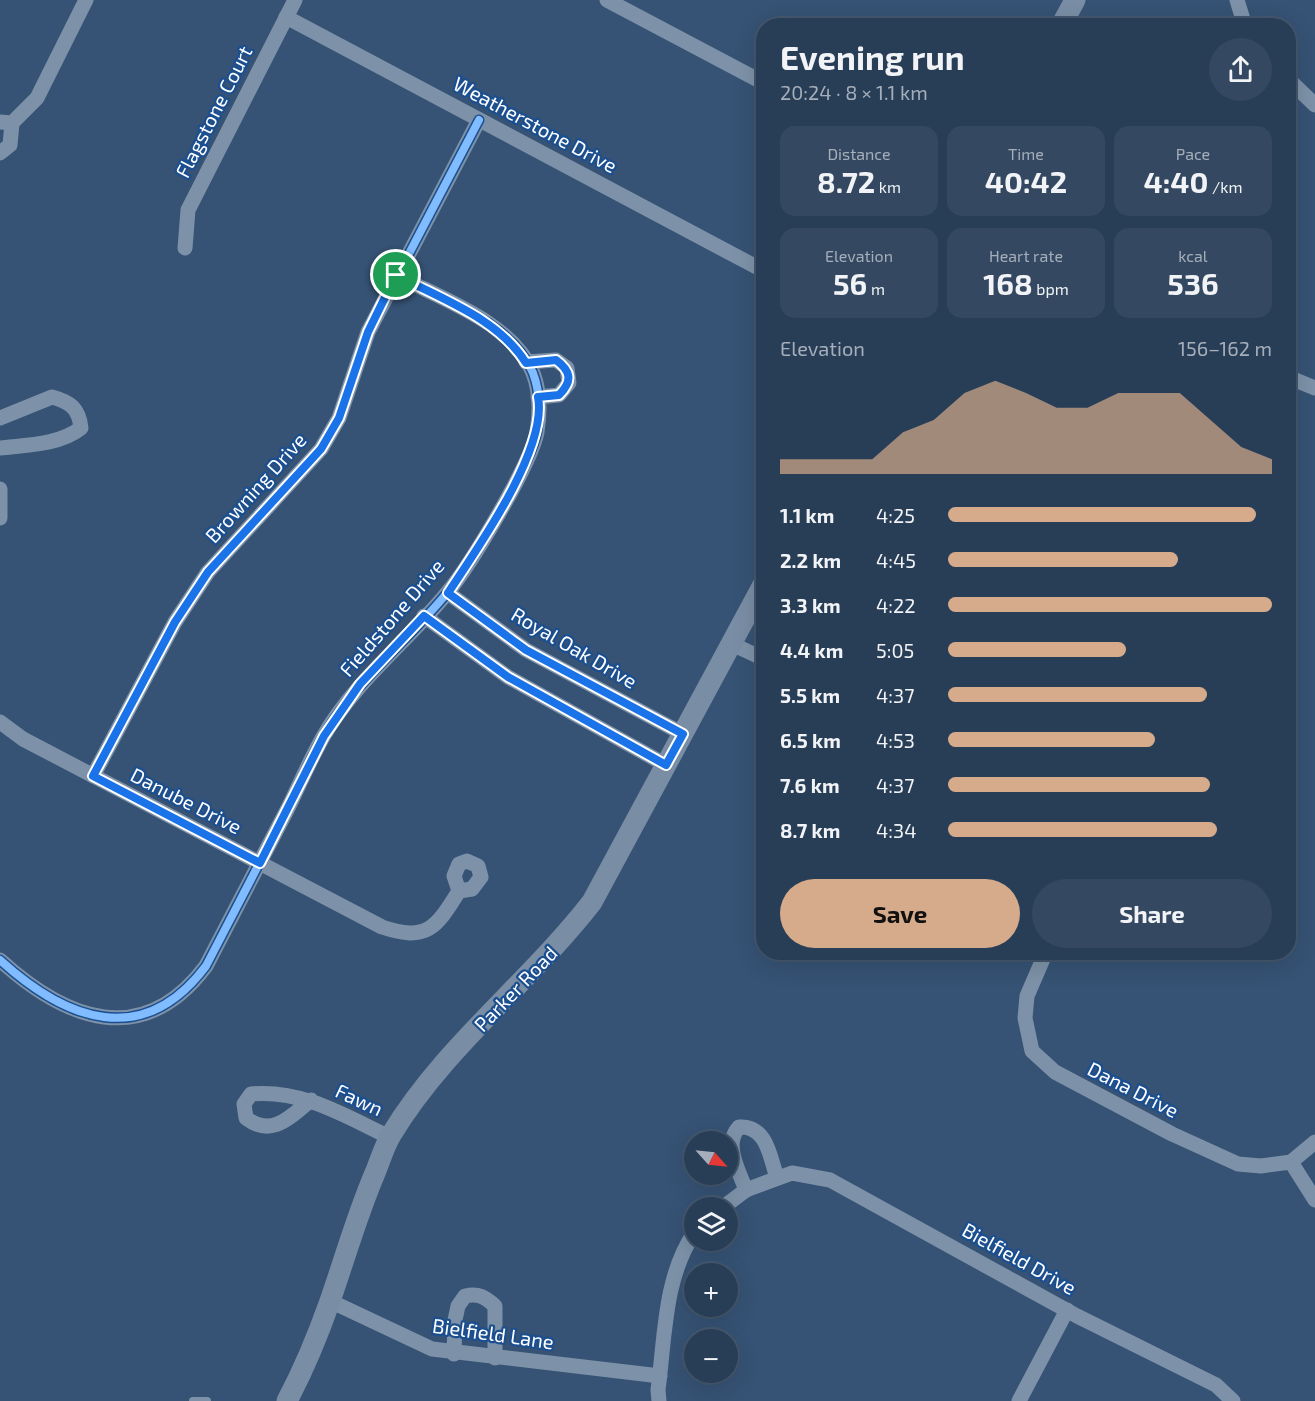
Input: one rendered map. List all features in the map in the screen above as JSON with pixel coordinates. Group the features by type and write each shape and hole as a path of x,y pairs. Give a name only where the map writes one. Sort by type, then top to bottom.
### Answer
{"main road":[{"path":"1065,18 1075,0"},
{"name":"Parker Road","path":"287,1401 303,1371 330,1301 357,1215 389,1137 416,1097 452,1055 559,944 592,902 756,598"}],"street":[{"path":"0,153 10,145 6,122 37,98 86,0"},
{"name":"Flagstone Court","path":"185,248 188,210 295,0"},
{"path":"607,0 756,79"},
{"path":"1237,0 1243,18"},
{"name":"Weatherstone Drive","path":"286,17 756,267"},
{"path":"1296,87 1315,105"},
{"name":"Browning Drive","path":"93,776 175,622 208,572 321,449 339,418 368,332 479,120"},
{"name":"Fieldstone Drive","path":"0,960 76,1012 105,1017 135,1018 175,999 192,984 206,966 324,736 360,684 448,593 479,545 527,460 537,433 538,397 533,374 518,350 502,334 480,319 396,275"},
{"path":"526,363 556,360 567,368 568,383 559,395 538,397"},
{"path":"1296,380 1315,388"},
{"path":"0,418 52,397 71,404 79,414 81,428 70,436 41,443 0,447"},
{"path":"0,489 0,518"},
{"name":"Royal Oak Drive","path":"448,593 526,650 683,734"},
{"path":"424,616 508,677 666,765"},
{"path":"732,644 756,655"},
{"name":"Danube Drive","path":"0,722 23,739 382,927 403,934 424,933 441,920 459,891"},
{"name":"Dana Drive","path":"1043,960 1027,996 1025,1018 1032,1051 1055,1072 1172,1134 1238,1164 1261,1166 1291,1162"},
{"name":"Fawn","path":"311,1100 389,1137"},
{"path":"746,1190 731,1143 739,1127 748,1126 765,1141 777,1178"},
{"path":"1315,1142 1291,1162 1315,1200"},
{"name":"Bielfield Drive","path":"737,1197 746,1190 792,1173 830,1180 866,1197 1067,1310 1216,1384 1233,1401"},
{"path":"659,1401 670,1291 684,1248"},
{"path":"454,1354 458,1306 465,1296 476,1294 486,1298 495,1306 495,1358"},
{"name":"Bielfield Lane","path":"330,1301 406,1340 454,1354 660,1376"},
{"path":"1019,1401 1067,1310"}],"lane":[{"path":"193,1401 207,1401"}],"cycle path":[{"path":"93,776 175,622 208,572 321,449 339,418 368,332 479,120"},
{"path":"0,960 25,981 51,998 78,1010 104,1017 131,1017 157,1009 182,992 206,966 318,746 336,717 366,680 447,593 470,561 512,490 524,467 537,432 539,402 533,373 523,355 492,326 454,303 396,275"}],"route":[{"path":"396,275 480,319 502,334 518,350 526,363 556,360 567,368 569,375 568,383 559,395 538,397 537,433 527,460 479,545 448,593 526,650 683,734 666,765 508,677 424,616 360,684 324,736 260,863 93,776 175,622 208,572 278,499 321,449 339,418 368,332 396,275"}]}
